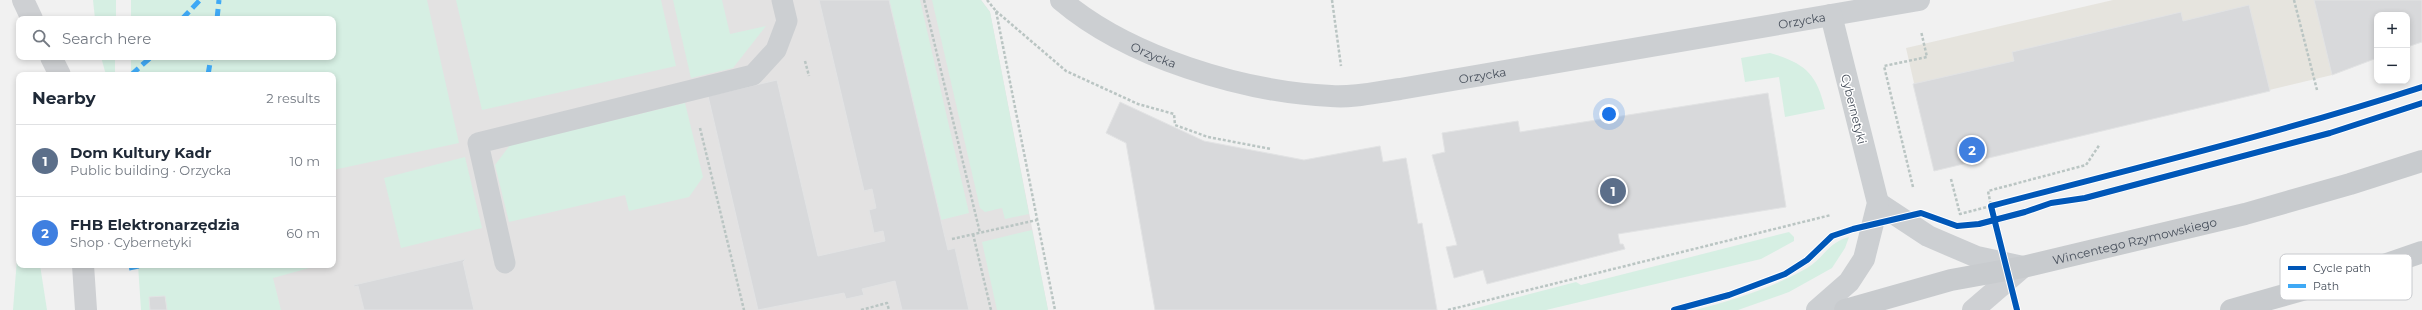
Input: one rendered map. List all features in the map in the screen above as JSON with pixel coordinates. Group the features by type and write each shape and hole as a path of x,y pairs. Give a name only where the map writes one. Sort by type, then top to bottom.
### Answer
{"main road":[{"path":"23,0 31,16"},
{"path":"52,60 58,72"},
{"name":"Wincentego Rzymowskiego","path":"1845,310 1950,280 2023,267 2245,214 2350,184 2422,161"},
{"path":"2412,255 2422,252"},
{"path":"1973,310 2023,267"},
{"path":"83,268 86,310"},
{"path":"2230,310 2280,296"}],"street":[{"name":"Orzycka","path":"1061,0 1096,27 1160,58 1258,87 1331,96 1346,96 1400,89 1919,0"},
{"name":"Cybernetyki","path":"1817,310 1850,282 1864,259 1878,203 1831,15"},
{"path":"1878,203 1928,236 1977,257 2023,267"}],"lane":[{"path":"505,263 478,143 753,75 776,50 787,21 782,0"}],"path":[{"path":"924,0 980,233"},
{"path":"987,0 996,11 1066,71 1138,104 1174,114 1175,125 1181,128 1208,137 1271,149"},
{"path":"1332,0 1346,96"},
{"path":"2294,0 2317,90"},
{"path":"996,11 1055,310"},
{"path":"1915,194 1884,66 1927,57 1920,25"},
{"path":"700,128 744,310"},
{"path":"1950,180 1960,214 1992,206 1988,192 2086,165 2100,144"},
{"path":"1448,310 1831,215"},
{"path":"952,239 1037,220"},
{"path":"973,234 991,310"},
{"path":"861,310 887,303 889,310"}],"shaded area":[{"path":"232,0 981,0 990,12 1048,310 174,310 182,268 336,268 336,72 333,72 333,60 336,60 336,16 317,16"},
{"path":"2113,0 2422,0 2422,42 2410,46 2410,12 2374,12 2374,59 2332,75 1934,171 1906,48"}],"green space":[{"path":"93,0 116,0 116,16 95,16"},
{"path":"131,0 427,0 459,143 336,169 336,72 131,72 131,60 336,60 336,16 131,16"},
{"path":"456,0 661,0 676,66 482,110"},
{"path":"673,0 722,0 730,34 766,26 733,68 691,78"},
{"path":"889,0 920,0 969,213 941,220"},
{"path":"932,0 981,0 990,12 1029,214 1005,219 1002,208 985,212 980,208"},
{"path":"1770,53 1792,61 1808,72 1818,87 1825,109 1785,117 1779,77 1745,82 1741,58"},
{"path":"102,60 115,60 115,72 105,72"},
{"path":"685,103 703,177 689,197 629,211 625,195 509,222 495,165 510,145"},
{"path":"465,157 482,228 401,248 384,178"},
{"path":"1032,230 1048,310 997,310 982,242"},
{"path":"1789,232 1794,237 1794,241 1761,259 1546,310 1469,310 1576,282 1581,285"},
{"path":"1849,237 1845,248 1832,268 1789,292 1738,310 1695,310 1738,298 1780,282 1807,268 1836,243"},
{"path":"16,268 40,268 47,310 13,310"},
{"path":"138,268 309,268 273,278 281,310 141,310"}],"building":[{"path":"819,0 889,0 948,250 955,248 969,310 902,310 895,281 862,289 864,295 846,299 844,293 758,310 708,96 777,80 818,256 885,241 883,231 874,233 869,210 876,208 872,189 864,191"},
{"path":"2314,0 2422,0 2422,42 2410,46 2410,12 2374,12 2374,59 2332,75"},
{"path":"2249,5 2270,91 1934,171 1913,84 2014,61 2012,52 2181,12 2183,21"},
{"path":"1768,93 1786,207 1618,234 1620,244 1623,244 1625,249 1487,284 1483,270 1454,278 1446,247 1457,245 1432,155 1445,152 1442,133 1518,121 1520,132"},
{"path":"1120,102 1204,141 1304,160 1380,146 1383,162 1406,158 1418,224 1422,223 1437,310 1155,310 1126,143 1106,133"},
{"path":"466,259 463,262 474,310 364,310 358,286 354,287 354,285"},
{"path":"165,296 167,310 150,310 149,297"}],"marked path":[{"path":"185,16 200,0"},
{"path":"217,16 219,0"},
{"path":"134,72 148,60"},
{"path":"208,72 210,60"}],"cycle path":[{"path":"2017,310 1991,206 2261,135 2422,87"},
{"path":"1674,310 1729,295 1785,274 1807,260 1832,236 1853,229 1921,213 1957,226 1979,224 2025,212 2051,203 2085,198 2330,133 2422,103"}],"place":[{"name":"FHB Elektronarzędzia","path":"1972,150"},
{"name":"Dom Kultury Kadr","path":"1613,191"}]}
